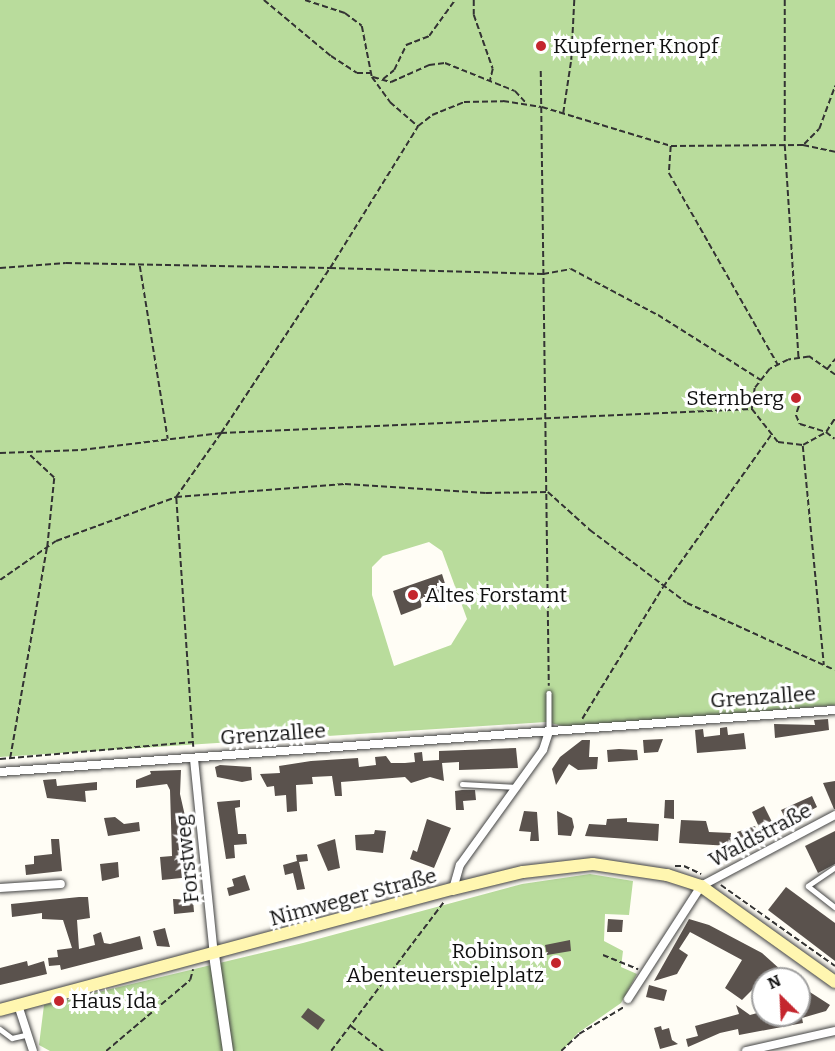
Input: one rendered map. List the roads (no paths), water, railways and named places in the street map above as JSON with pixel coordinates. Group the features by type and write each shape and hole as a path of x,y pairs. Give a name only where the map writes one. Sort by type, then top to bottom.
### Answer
{"main road":[{"name":"Nimweger Straße","path":"0,1010 196,960 453,889 523,872 593,864 667,874 701,886 835,982"}],"street":[{"name":"Grenzallee","path":"0,772 835,710"},
{"path":"453,889 460,865 543,750 549,731"},
{"name":"Forstweg","path":"194,759 216,945 214,955"},
{"name":"Waldstraße","path":"701,886 715,881 835,815"},
{"path":"0,888 61,884"},
{"path":"628,999 701,886"},
{"path":"214,955 228,1051"},
{"path":"18,1005 25,1035 33,1051"},
{"path":"746,1051 835,1031"}],"lane":[{"path":"549,693 549,731"},
{"path":"462,784 517,787"},
{"path":"835,868 808,886 835,907"},
{"path":"0,1029 12,1038 25,1035"}],"place":[{"name":"Kupferner Knopf","path":"541,46"},
{"name":"Sternberg","path":"796,398"},
{"name":"Altes Forstamt","path":"413,595"},
{"name":"Robinson Abenteuerspielplatz","path":"556,963"},
{"name":"Haus Ida","path":"59,1001"}]}
